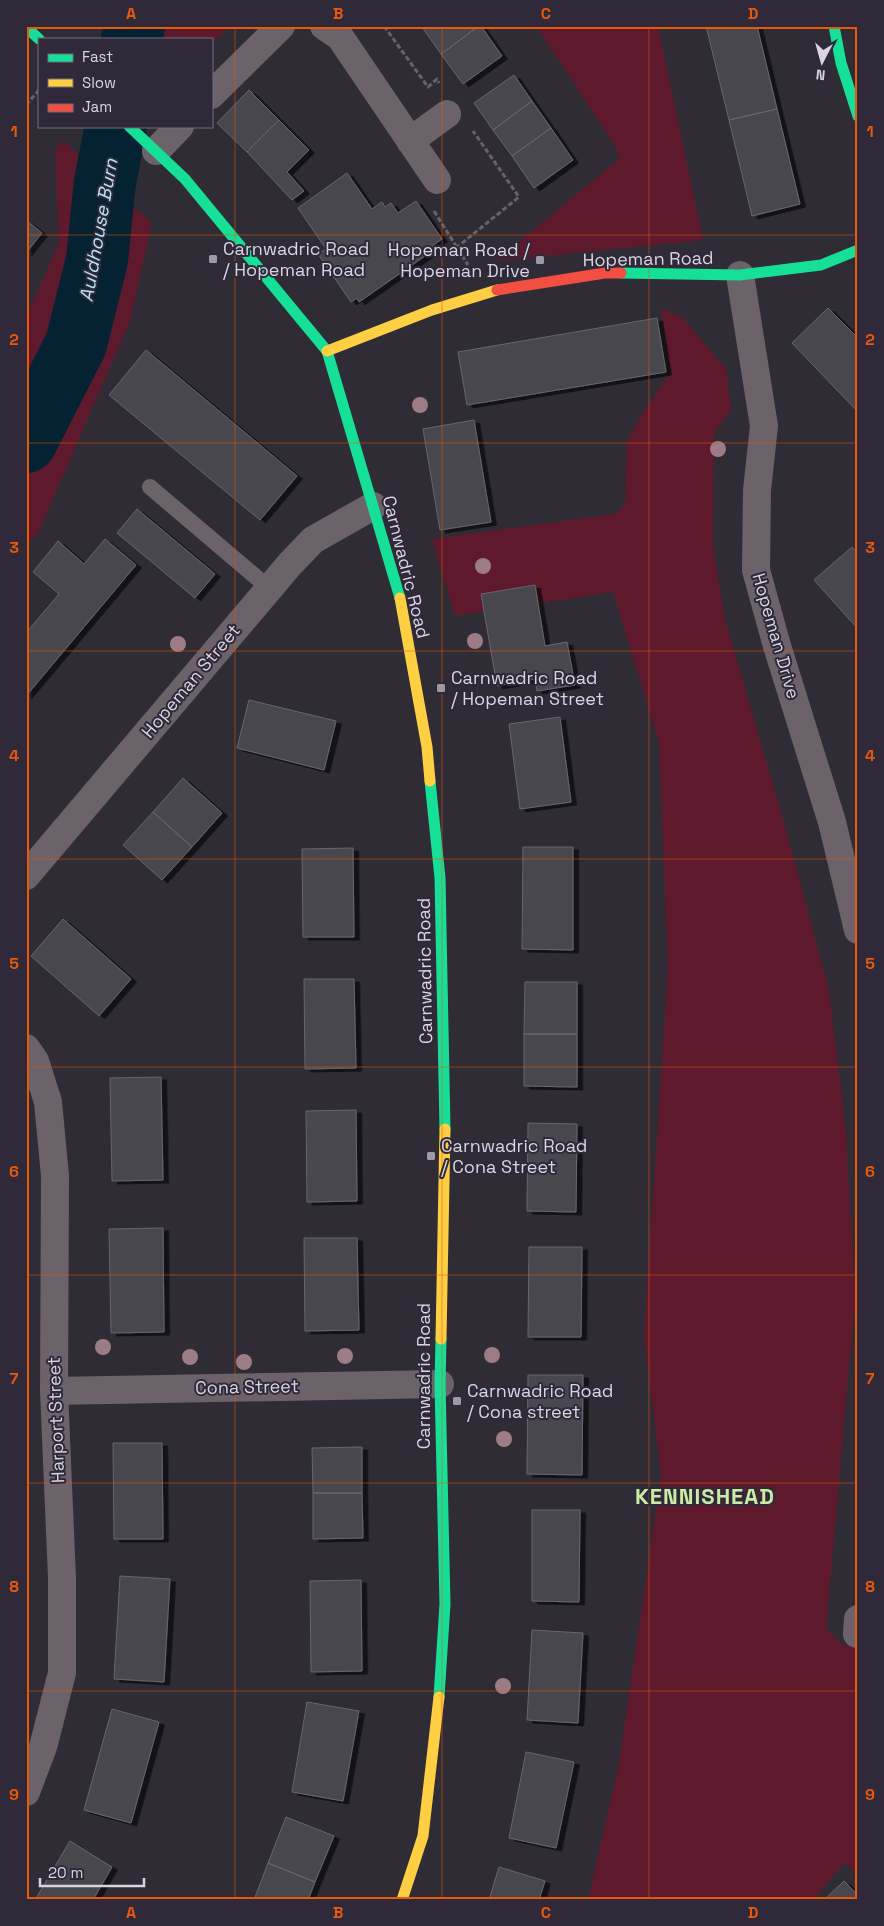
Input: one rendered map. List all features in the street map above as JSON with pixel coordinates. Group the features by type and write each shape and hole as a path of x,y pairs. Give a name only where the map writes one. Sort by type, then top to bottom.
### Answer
{"street":[{"path":"212,94 281,26"},
{"path":"324,26 340,37 437,180"},
{"path":"834,26 841,63 858,116"},
{"path":"26,28 38,38"},
{"path":"410,141 447,114"},
{"name":"Carnwadric Road","path":"132,128 185,179 326,351 399,595 427,747 440,878 445,1103 440,1384 445,1604 438,1719 422,1836 402,1900"},
{"path":"156,151 178,128"},
{"name":"Hopeman Road","path":"326,351 432,310 504,288 605,273 740,275 821,265 858,250"},
{"name":"Hopeman Drive","path":"740,275 764,426 757,490 756,570 777,646 832,822 858,930"},
{"name":"Hopeman Street","path":"26,876 269,588 313,540 373,506"},
{"name":"Harport Street","path":"26,1048 35,1061 48,1102 55,1176 54,1391 62,1578 62,1673 43,1747 26,1792"},
{"name":"Cona Street","path":"54,1391 440,1384"}],"lane":[{"path":"150,488 269,588"}],"path":[{"path":"26,105 38,91"},
{"path":"437,180 427,200 487,293"}],"shaded area":[{"path":"95,26 231,26 212,43 212,38 113,38"},
{"path":"536,26 658,26 703,240 496,261 619,159 616,147"},
{"path":"64,141 152,223 130,321 39,531 26,546 26,317 59,243 55,149"},
{"path":"661,308 683,318 726,369 731,410 714,433 713,544 724,616 785,826 829,990 846,1131 855,1299 826,1629 844,1646 858,1646 858,1875 845,1862 813,1900 588,1900 619,1764 661,1475 644,1334 668,967 659,742 613,592 455,616 432,539 615,514 625,505 627,441 639,419 670,373"}],"building":[{"path":"479,26 441,54 422,27"},
{"path":"481,26 502,56 463,84 441,54"},
{"path":"706,26 757,26 777,109 729,120"},
{"path":"514,75 532,101 493,130 474,103"},
{"path":"249,90 279,120 247,152 217,123"},
{"path":"532,101 551,128 512,156 493,130"},
{"path":"777,109 800,204 752,216 729,120"},
{"path":"279,120 309,150 287,172 304,191 292,200 247,152"},
{"path":"551,128 573,160 534,188 512,156"},
{"path":"347,173 372,209 382,202 385,207 391,203 398,213 416,201 442,239 432,246 435,249 359,302 357,298 351,302 318,254 326,249 298,208"},
{"path":"26,220 42,233 26,253"},
{"path":"828,308 858,338 858,412 792,343"},
{"path":"657,318 666,372 467,405 458,352"},
{"path":"146,350 297,476 260,520 109,395"},
{"path":"474,420 491,522 440,530 423,429"},
{"path":"137,509 215,574 195,598 117,533"},
{"path":"105,539 136,565 26,696 26,633 59,594 33,572 58,541 84,564"},
{"path":"852,547 858,553 858,629 814,580"},
{"path":"535,585 545,646 567,642 575,685 537,691 535,679 497,686 481,594"},
{"path":"249,700 336,721 324,770 237,748"},
{"path":"560,717 571,802 520,809 509,724"},
{"path":"183,778 222,813 192,847 153,812"},
{"path":"153,812 192,847 162,880 123,845"},
{"path":"523,847 573,847 573,950 522,949"},
{"path":"353,848 354,937 303,937 302,849"},
{"path":"63,919 131,979 99,1016 31,956"},
{"path":"304,979 354,979 356,1068 305,1069"},
{"path":"525,982 577,982 577,1034 524,1034"},
{"path":"524,1034 577,1034 577,1087 524,1086"},
{"path":"161,1077 163,1180 112,1181 110,1078"},
{"path":"356,1110 357,1201 307,1202 306,1111"},
{"path":"528,1123 577,1124 576,1212 527,1211"},
{"path":"163,1228 164,1332 111,1333 109,1229"},
{"path":"304,1238 357,1238 359,1330 305,1331"},
{"path":"529,1247 582,1247 581,1337 528,1337"},
{"path":"528,1375 583,1375 582,1475 527,1474"},
{"path":"113,1443 162,1443 163,1539 114,1539"},
{"path":"362,1447 362,1493 313,1493 312,1448"},
{"path":"313,1493 362,1493 363,1538 313,1539"},
{"path":"532,1510 580,1510 579,1602 532,1601"},
{"path":"120,1576 170,1579 164,1682 114,1679"},
{"path":"361,1580 362,1671 311,1672 310,1581"},
{"path":"532,1630 583,1633 578,1723 527,1720"},
{"path":"307,1702 359,1711 343,1801 292,1792"},
{"path":"112,1709 159,1722 131,1823 84,1810"},
{"path":"526,1752 574,1762 556,1848 509,1838"},
{"path":"286,1817 334,1836 315,1882 268,1863"},
{"path":"70,1841 112,1867 93,1900 35,1900"},
{"path":"268,1863 315,1882 308,1900 254,1900"},
{"path":"499,1867 545,1881 539,1900 489,1900"},
{"path":"844,1881 858,1895 858,1900 824,1900"}],"waterway":[{"name":"Auldhouse Burn","path":"132,38 134,26"},
{"name":"Auldhouse Burn","path":"26,442 76,344 97,260 105,182 116,128"}],"traffic: fast":[{"path":"834,26 841,63 858,116"},
{"path":"26,27 38,38"},
{"path":"131,128 185,179 327,351 400,598"},
{"path":"621,273 740,275 821,265 858,250"},
{"path":"430,781 440,878 445,1129"},
{"path":"439,1697 445,1604 440,1384 441,1339"}],"traffic: slow":[{"path":"327,351 432,310 497,290"},
{"path":"400,598 427,747 430,781"},
{"path":"441,1339 445,1129"},
{"path":"402,1900 423,1836 439,1697"}],"traffic: jam":[{"path":"497,290 605,273 621,273"}],"place":[{"name":"Carnwadric Road / Hopeman Road","path":"213,259"},
{"name":"Hopeman Road / Hopeman Drive","path":"540,260"},
{"name":"Carnwadric Road / Hopeman Street","path":"441,688"},
{"name":"Carnwadric Road / Cona Street","path":"431,1156"},
{"name":"Carnwadric Road / Cona street","path":"457,1401"}],"district":[{"name":"KENNISHEAD","path":"705,1496"}]}
